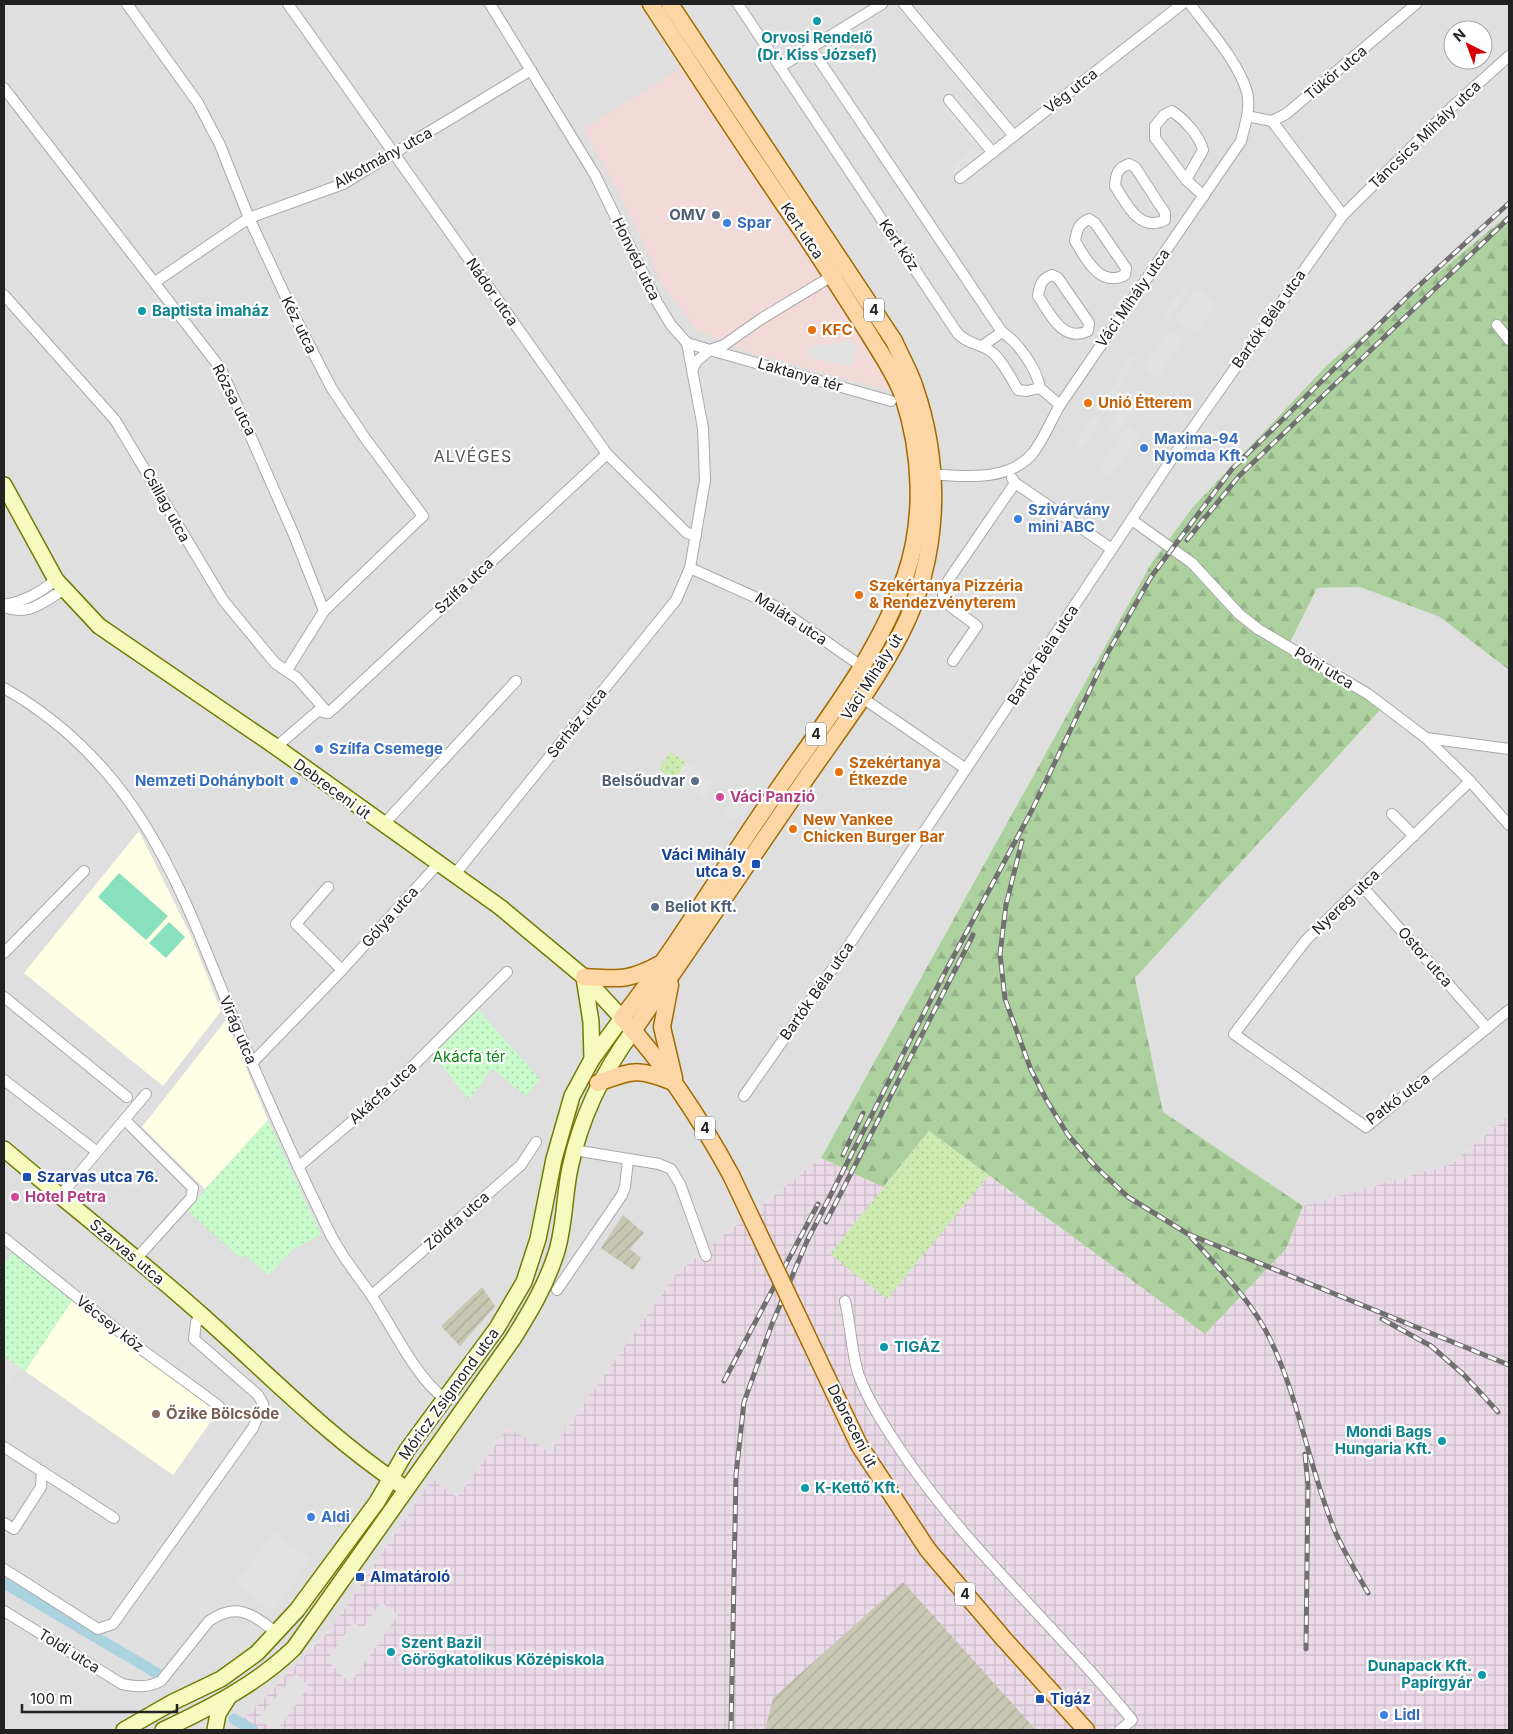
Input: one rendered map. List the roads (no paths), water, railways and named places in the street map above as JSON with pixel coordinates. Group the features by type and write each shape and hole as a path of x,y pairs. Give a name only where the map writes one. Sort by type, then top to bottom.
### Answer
{"main road":[{"name":"Kert utca","path":"651,4 839,272"},
{"name":"Kert utca","path":"670,4 839,272 902,394 926,474"},
{"name":"Váci Mihály út","path":"633,1031 668,969 888,622 906,574 926,474"},
{"name":"Váci Mihály út","path":"622,1018 668,969 861,697 902,633 919,587 931,536 926,474"},
{"name":"Debreceni út","path":"4,485 60,585 99,626 278,749 383,826 455,874 538,936 584,977 622,1018 676,1083 700,1119 731,1175 859,1445 885,1487 928,1550 1003,1638 1086,1730"},
{"name":"Debreceni út","path":"668,969 662,1027 676,1083"},
{"path":"592,1059 591,1022 584,977 624,979 668,969"},
{"name":"Móricz Zsigmond utca","path":"124,1730 236,1669 277,1633 316,1586 377,1502 407,1450 497,1328 524,1282 538,1239 563,1121 577,1084 592,1059 622,1018"},
{"name":"Móricz Zsigmond utca","path":"163,1730 187,1726 274,1667 294,1648 407,1490 426,1459 513,1339 541,1295 561,1231 574,1150 585,1115 598,1083 633,1031"},
{"path":"598,1083 626,1073 647,1072 676,1083"},
{"name":"Szarvas utca","path":"4,1149 204,1317 336,1436 407,1490"},
{"path":"215,1730 218,1714 229,1696"},
{"path":"173,1702 187,1726"}],"street":[{"name":"Kéz utca","path":"127,4 198,103 220,145 249,218 298,323 332,389 365,438 423,516 324,611"},
{"name":"Nádor utca","path":"288,4 607,454 687,532 696,535"},
{"name":"Honvéd utca","path":"490,4 594,175 657,302 671,326 687,342"},
{"name":"Kert köz","path":"738,4 958,334 967,343 982,346 993,353 1018,390 1028,391 1040,388"},
{"path":"780,67 882,4"},
{"path":"904,4 1014,136"},
{"name":"Vég utca","path":"960,178 1182,4"},
{"name":"Váci Mihály utca","path":"926,474 990,476 1008,471 1023,463 1034,451 1060,405 1241,141 1247,116 1247,91 1239,73 1190,4"},
{"name":"Tükör utca","path":"1272,121 1286,114 1316,90 1416,4"},
{"path":"812,48 1002,332 1012,339 1038,379 1040,388 1060,405"},
{"name":"Táncsics Mihály utca","path":"1343,215 1452,107 1509,56"},
{"name":"Alkotmány utca","path":"155,282 249,218 342,184 531,70"},
{"name":"Rózsa utca","path":"4,88 221,369 291,526 324,611"},
{"path":"950,100 993,153"},
{"path":"1186,180 1203,150 1200,141 1180,116 1172,111 1164,115 1155,126 1155,138 1186,180 1204,196"},
{"path":"1247,116 1272,121 1305,162 1343,215"},
{"path":"1129,164 1134,167 1165,213 1164,220 1152,224 1135,217 1115,186 1116,173 1122,166 1129,164"},
{"name":"Bartók Béla utca","path":"744,1096 843,954 1183,442 1343,215"},
{"path":"1089,219 1095,222 1126,268 1125,275 1112,279 1096,272 1075,241 1077,228 1082,222 1089,219"},
{"path":"1164,220 1180,231"},
{"path":"692,370 697,361 710,350 724,345 761,319 839,272"},
{"path":"1052,275 1058,278 1089,324 1088,330 1075,334 1059,328 1038,296 1040,284 1046,277 1052,275"},
{"path":"1125,275 1140,286"},
{"name":"Csillag utca","path":"4,295 115,420 150,476 190,549 223,600 275,663 297,678 324,712"},
{"path":"1497,325 1509,340"},
{"path":"1088,330 1103,341"},
{"path":"982,346 1002,332"},
{"path":"687,342 703,428 705,480 690,568"},
{"name":"Laktanya tér","path":"687,342 891,401"},
{"name":"Szilfa utca","path":"278,749 324,712 607,454"},
{"path":"1008,471 1015,483 1112,549"},
{"path":"953,662 977,626 943,602 943,588 1015,483"},
{"name":"Póni utca","path":"1132,520 1192,563 1239,614 1258,629 1368,694 1426,738 1470,781 1509,825"},
{"name":"Maláta utca","path":"690,568 740,588 777,607 861,666"},
{"name":"Serház utca","path":"455,874 676,600 690,568"},
{"path":"4,606 16,611 30,610 60,585"},
{"path":"287,670 324,611"},
{"path":"383,826 516,681"},
{"name":"Virág utca","path":"4,688 30,703 75,738 110,774 146,824 175,876 252,1063 298,1167 338,1249 372,1295 428,1384 444,1398"},
{"path":"861,697 966,769"},
{"path":"1426,738 1509,749"},
{"name":"Nyereg utca","path":"1234,1034 1306,940 1470,781"},
{"path":"1392,814 1414,836"},
{"name":"Gólya utca","path":"252,1063 342,970 438,864"},
{"path":"4,953 84,871"},
{"name":"Ostor utca","path":"1362,886 1487,1028"},
{"path":"328,887 296,924 342,970"},
{"path":"4,935 11,944"},
{"name":"Akácfa utca","path":"298,1167 388,1091 507,972"},
{"path":"4,997 128,1097"},
{"name":"Patkó utca","path":"1234,1034 1366,1127 1509,1010"},
{"path":"4,1080 97,1152"},
{"path":"60,1196 146,1094"},
{"path":"124,1120 193,1188 194,1192 192,1198 136,1259"},
{"name":"Zöldfa utca","path":"372,1295 521,1165 536,1142"},
{"path":"574,1150 659,1164 670,1169 680,1184 706,1256"},
{"path":"557,1290 622,1194 625,1187 628,1160"},
{"name":"Vécsey köz","path":"4,1238 141,1349 219,1406"},
{"path":"845,1301 852,1350 860,1376 890,1434 931,1495 975,1547 1102,1682 1132,1720 1120,1730"},
{"path":"4,1570 98,1629 114,1624 253,1428 263,1404 258,1395 203,1349 194,1339 196,1322 204,1317"},
{"path":"4,1447 114,1518"},
{"path":"4,1524 14,1529 41,1487 42,1471"},
{"name":"Toldi utca","path":"4,1610 122,1684 136,1687 150,1686 161,1681 208,1621 219,1614 238,1610 277,1633"}],"waterway":[{"path":"4,1583 160,1675"},
{"path":"234,1719 253,1730"}],"railway":[{"path":"731,1730 736,1475 744,1402 772,1324 807,1241 943,976 1032,810 1107,654 1151,577 1232,469 1412,292 1509,203"},
{"path":"1187,540 1239,476 1509,218"},
{"path":"1022,841 1006,905 1000,954 1005,999 1031,1070 1047,1101 1068,1135 1095,1166 1128,1197 1188,1234 1509,1365"},
{"path":"826,1222 973,935"},
{"path":"843,1155 863,1113"},
{"path":"724,1381 818,1204"},
{"path":"1191,1237 1244,1298 1263,1325 1270,1339 1289,1385 1334,1529 1368,1593"},
{"path":"1382,1319 1431,1346 1464,1375 1498,1412"},
{"path":"1305,1454 1308,1485 1306,1649"}],"place":[{"name":"Orvosi Rendelő (Dr. Kiss József)","path":"817,21"},
{"name":"OMV","path":"716,215"},
{"name":"Spar","path":"727,223"},
{"name":"Baptista imaház","path":"142,311"},
{"name":"KFC","path":"812,330"},
{"name":"Unió Étterem","path":"1088,403"},
{"name":"Maxima-94 Nyomda Kft.","path":"1144,448"},
{"name":"Szivárvány mini ABC","path":"1018,519"},
{"name":"Szekértanya Pizzéria & Rendezvényterem","path":"859,595"},
{"name":"Szílfa Csemege","path":"319,749"},
{"name":"Szekértanya Étkezde","path":"839,772"},
{"name":"Nemzeti Dohánybolt","path":"294,781"},
{"name":"Belsőudvar","path":"695,781"},
{"name":"Váci Panzió","path":"720,797"},
{"name":"New Yankee Chicken Burger Bar","path":"793,829"},
{"name":"Váci Mihály utca 9.","path":"756,864"},
{"name":"Beliot Kft.","path":"655,907"},
{"name":"Szarvas utca 76.","path":"27,1177"},
{"name":"Hotel Petra","path":"15,1197"},
{"name":"TIGÁZ","path":"884,1347"},
{"name":"Őzike Bölcsőde","path":"156,1414"},
{"name":"Mondi Bags Hungaria Kft.","path":"1442,1441"},
{"name":"K-Kettő Kft.","path":"805,1488"},
{"name":"Aldi","path":"311,1517"},
{"name":"Almatároló","path":"360,1577"},
{"name":"Szent Bazil Görögkatolikus Középiskola","path":"391,1652"},
{"name":"Dunapack Kft. Papírgyár","path":"1482,1675"},
{"name":"Tigáz","path":"1040,1699"},
{"name":"Lidl","path":"1384,1715"}],"district":[{"name":"ALVÉGES","path":"473,456"}],"park label":[{"name":"Akácfa tér","path":"469,1057"}]}
